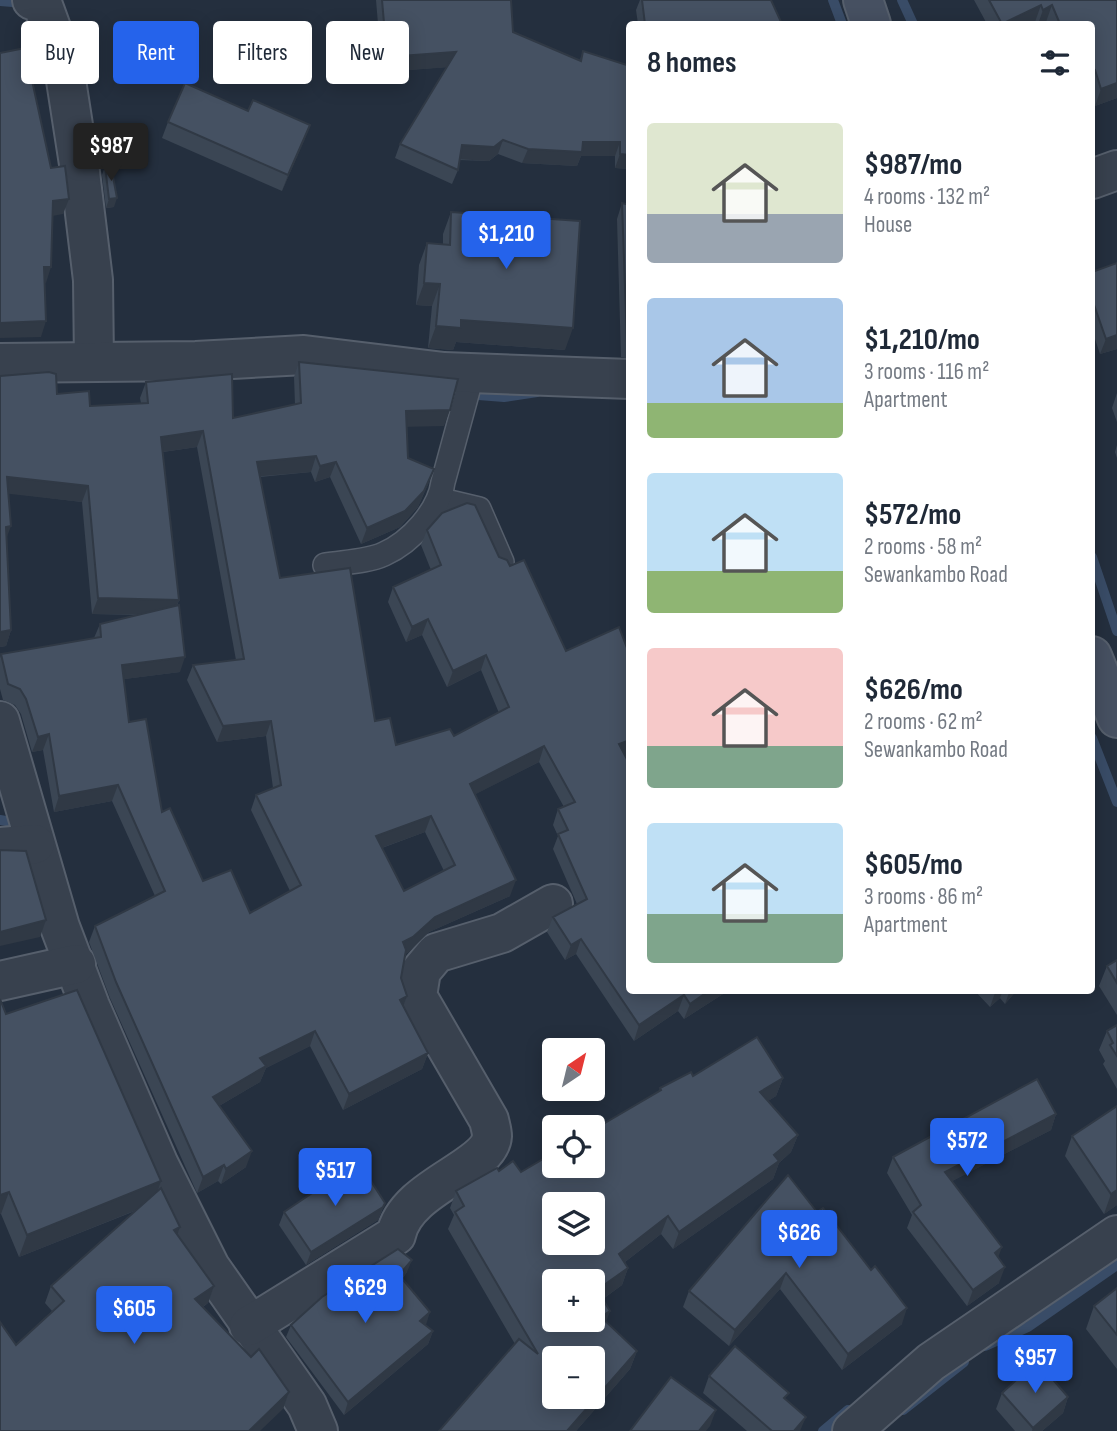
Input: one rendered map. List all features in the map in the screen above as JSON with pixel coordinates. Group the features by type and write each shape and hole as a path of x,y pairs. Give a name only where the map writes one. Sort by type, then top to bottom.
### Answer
{"street":[{"path":"32,0 42,3 63,61 93,280 94,362"},
{"path":"863,0 870,21"},
{"path":"1095,178 1117,170"},
{"path":"0,363 304,355 444,372 626,379"},
{"path":"1095,663 1117,718"},
{"path":"0,721 18,845 76,964 90,1006 159,1165 210,1267 256,1322 307,1405 318,1431"},
{"path":"256,1322 396,1236 399,1222 419,1197 482,1156 492,1138 489,1120 417,996 421,971 436,953 502,933 553,904"},
{"path":"0,981 76,964"},
{"path":"852,1431 931,1362 1117,1235"}],"lane":[{"path":"325,565 383,555 413,534 441,500 443,482 473,372"},
{"path":"441,500 479,509 502,562"}],"building":[{"path":"382,0 511,0 513,32 581,61 583,51 626,65 626,155 620,154 620,142 583,142 582,152 528,149 503,140 494,147 462,145 458,170 400,144 456,52 409,55 409,21 384,21"},
{"path":"642,0 771,0 781,21 645,21"},
{"path":"989,0 1117,0 1117,83 1101,89 1095,70 1095,21 1059,21 1052,5 1043,10 1041,5 1008,21 1000,21"},
{"path":"21,49 21,84 33,84 51,168 65,166 69,199 53,201 51,267 44,267 46,321 0,323 0,53"},
{"path":"185,84 187,84 248,111 253,100 310,125 288,175 168,122"},
{"path":"105,166 111,166 117,198 109,199"},
{"path":"622,203 626,204 626,314"},
{"path":"451,212 580,221 573,328 461,320 461,328 436,326 440,284 424,283 427,243 450,245"},
{"path":"1117,263 1117,335 1106,339 1095,308 1095,271"},
{"path":"299,362 458,379 450,410 406,411 408,458 434,469 424,491 405,511 367,528 336,462 320,466 316,456 257,462 280,578 350,568 375,721 390,718 396,745 450,729 454,736 509,707 486,655 453,671 428,619 412,627 393,587 441,565 427,530 442,513 467,503 475,505 499,557 507,560 510,566 524,560 566,651 619,627 626,645 626,741 619,744 626,757 626,994 704,994 690,1004 684,995 639,1025 581,939 571,945 553,917 587,899 558,834 568,830 558,809 575,802 544,746 470,784 516,880 435,917 413,937 403,942 406,950 401,978 407,996 400,1000 428,1053 349,1094 315,1031 260,1058 266,1066 213,1097 252,1151 226,1169 224,1165 203,1177 116,982 95,926 165,891 118,785 59,796 49,734 38,737 26,699 20,689 8,684 1,654 101,637 100,624 179,605 185,657 122,665 129,722 146,719 162,812 170,808 203,881 231,870 250,913 301,885 256,795 281,785 271,721 223,726 193,665 244,659 203,431 161,437 179,600 98,598 88,486 7,477 11,526 6,527 11,630 0,632 0,376 49,372 56,374 57,394 89,391 90,406 148,403 146,382 232,374 233,418 301,403","holes":["431,816 455,865 404,891 376,836"]},
{"path":"0,850 26,851 46,920 0,932"},
{"path":"1117,960 1117,983 1107,966"},
{"path":"77,990 161,1181 27,1235 9,1192 0,1195 0,999 6,1014"},
{"path":"1117,1025 1117,1056 1110,1045 1113,1043 1107,1031"},
{"path":"757,1037 783,1078 760,1092 798,1135 774,1155 779,1161 679,1232 668,1216 619,1254 628,1268 605,1284 605,1269 542,1269 542,1332 605,1332 605,1321 637,1351 605,1388 605,1346 542,1346 542,1409 586,1409 567,1431 439,1431 519,1339 538,1354 455,1212 464,1206 456,1191 497,1168 499,1171 513,1161 521,1172 542,1160 542,1178 605,1178 605,1123 691,1072 693,1076"},
{"path":"1037,1079 1056,1114 945,1172 1002,1247 995,1253 1005,1267 973,1290 913,1212 921,1205 893,1157"},
{"path":"1117,1106 1117,1190 1111,1194 1072,1136"},
{"path":"348,1163 364,1177 367,1175 385,1203 383,1207 311,1252 284,1212 330,1181"},
{"path":"788,1175 817,1212 823,1208 871,1270 875,1266 907,1308 848,1354 786,1273 735,1330 689,1291"},
{"path":"161,1188 180,1227 174,1230 214,1286 195,1299 251,1357 259,1349 289,1392 249,1431 0,1431 0,1322 16,1345 64,1301 51,1286"},
{"path":"398,1249 412,1260 399,1275 430,1312 420,1321 433,1331 348,1402 291,1325 322,1297"},
{"path":"1117,1288 1117,1335 1094,1306"},
{"path":"735,1346 789,1393 784,1398 806,1417 794,1431 772,1431 709,1376"},
{"path":"1037,1361 1068,1397 1033,1428 1002,1393"},
{"path":"671,1377 716,1410 699,1431 630,1431"}],"waterway":[{"path":"833,0 841,21"},
{"path":"902,0 912,21"},
{"path":"0,1 25,3"},
{"path":"466,394 504,397 537,392"},
{"path":"1095,566 1117,631"},
{"path":"1095,746 1117,802"},
{"path":"0,820 22,824"},
{"path":"985,1346 1028,1327 1117,1265"},
{"path":"903,1410 964,1362"},
{"path":"823,1431 848,1410"}]}
